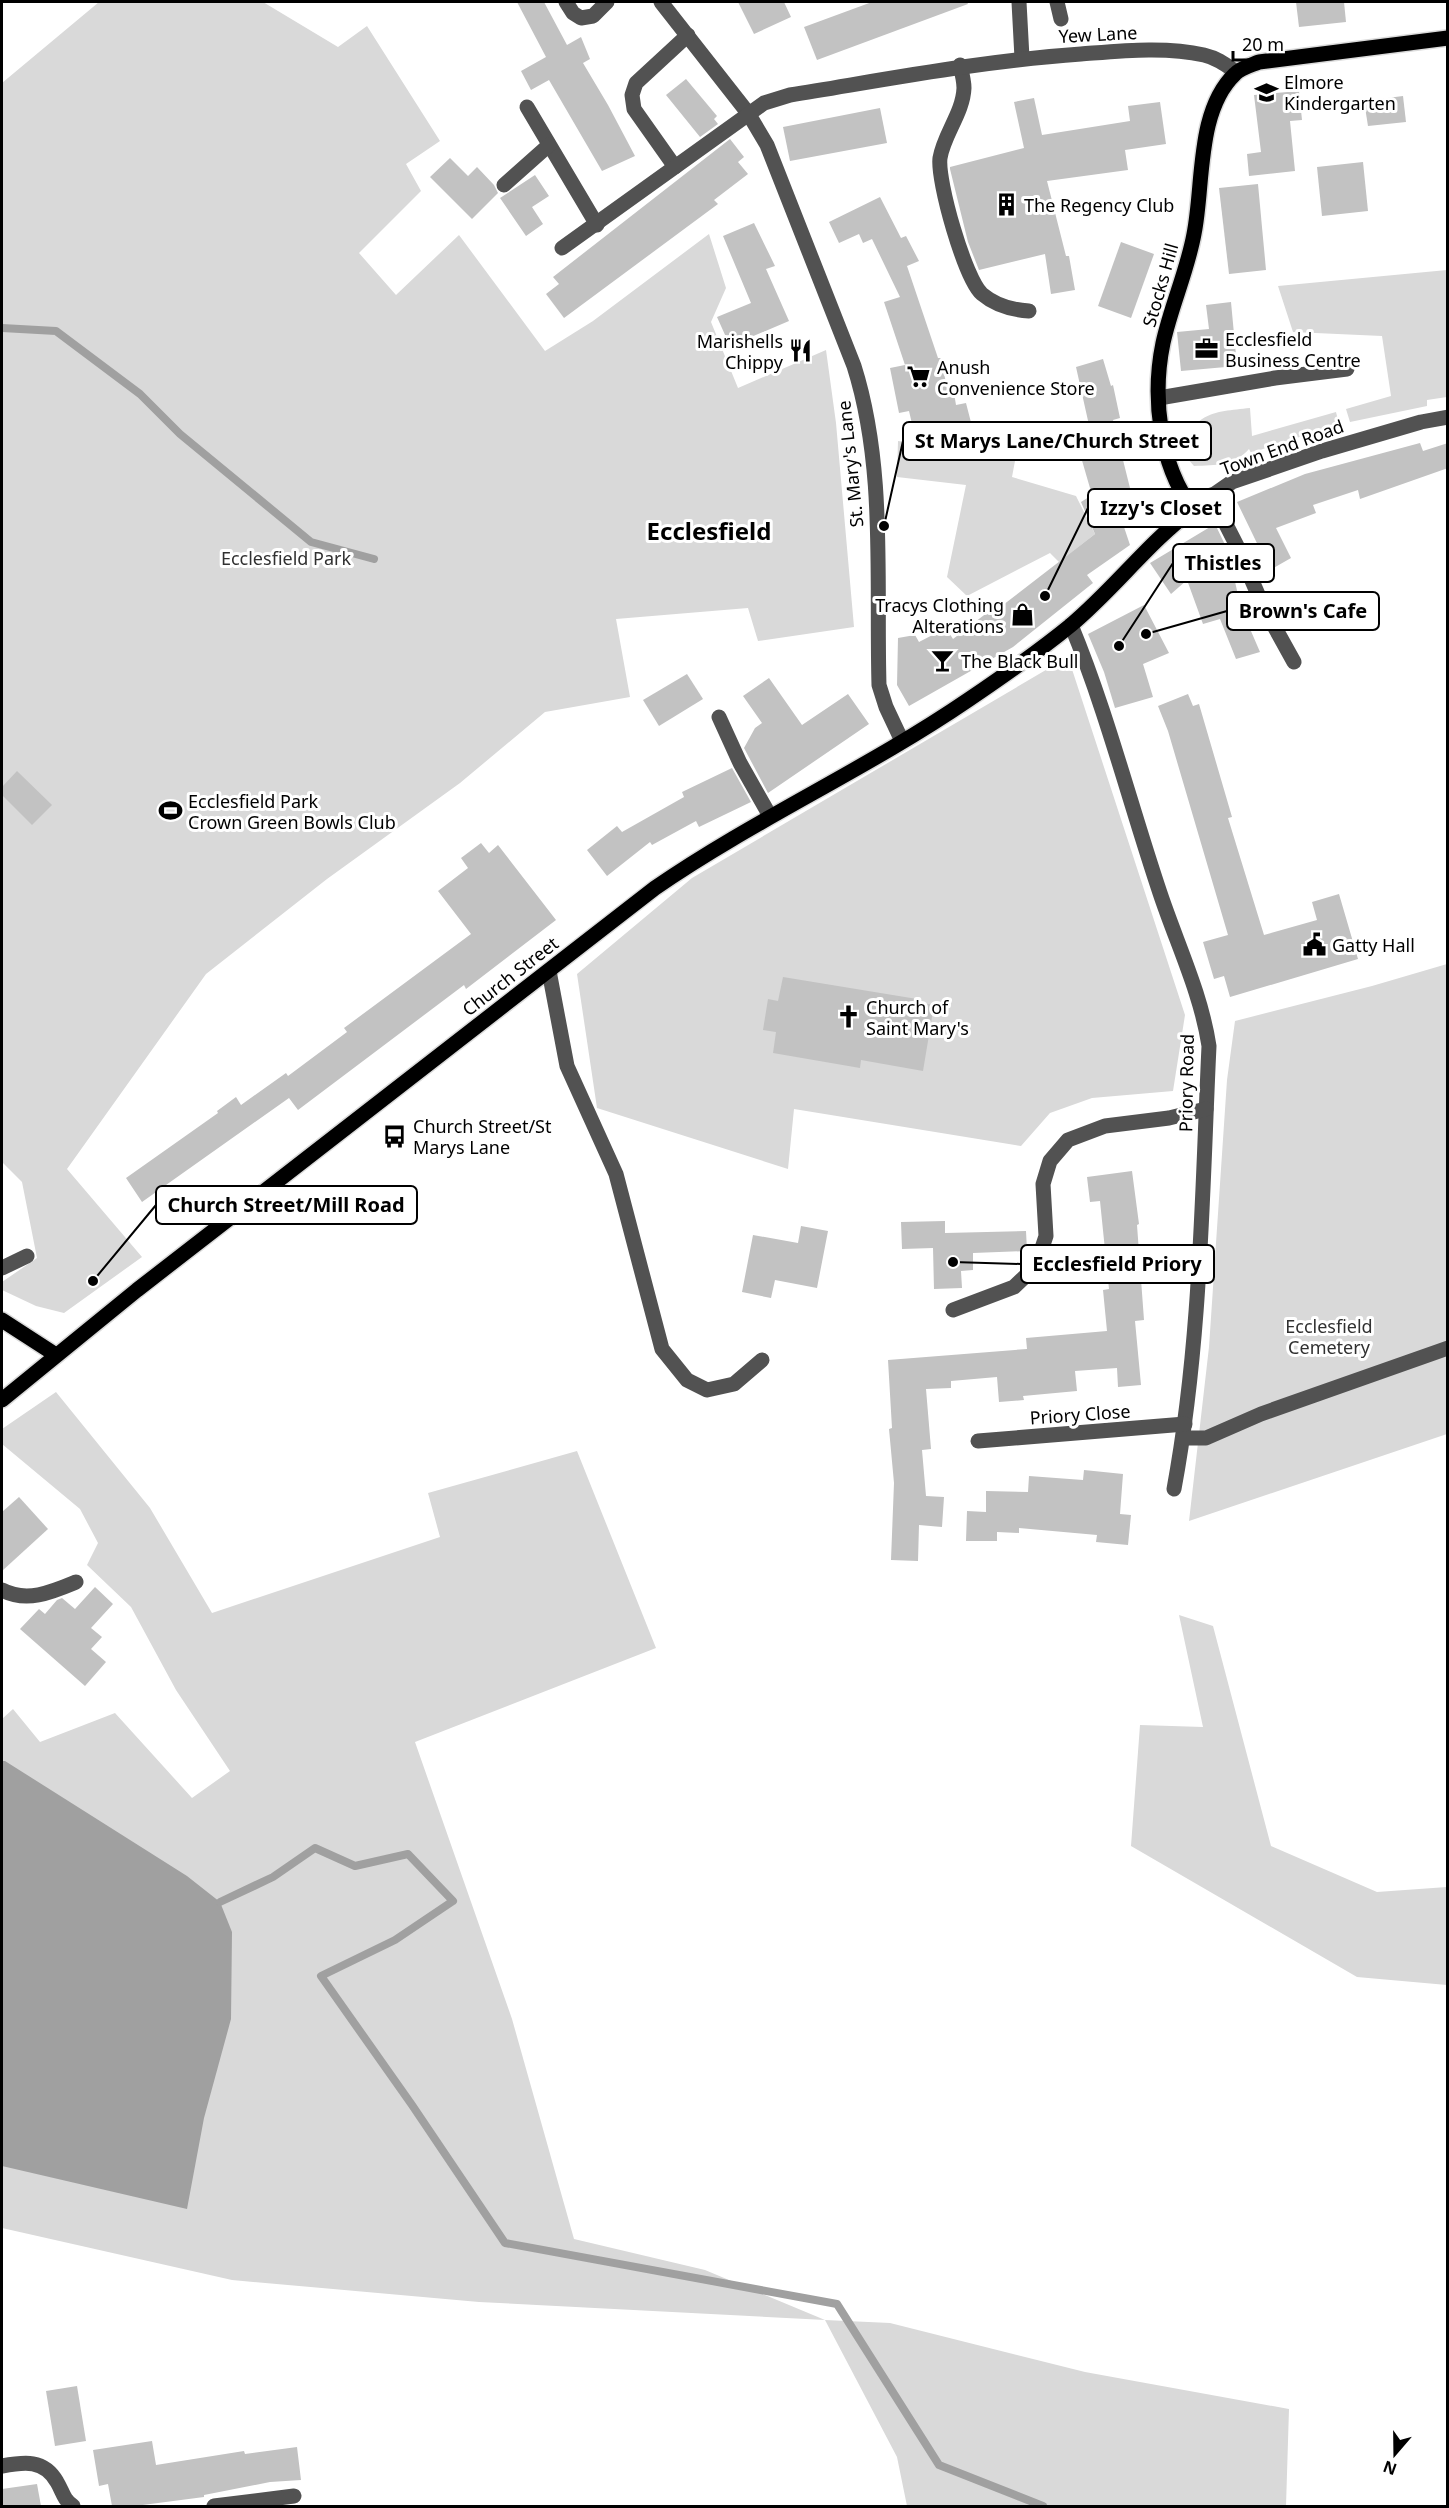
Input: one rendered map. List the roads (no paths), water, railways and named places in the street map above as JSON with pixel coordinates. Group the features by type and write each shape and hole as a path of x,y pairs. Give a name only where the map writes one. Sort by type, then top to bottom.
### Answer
{"main road":[{"path":"1236,72 1259,62 1448,38"},
{"name":"Stocks Hill","path":"1193,509 1174,480 1167,453 1159,398 1159,372 1164,342 1195,232 1210,120 1220,93 1236,72"},
{"name":"Town End Road","path":"1071,625 1167,528 1193,509"},
{"name":"Church Street","path":"2,1400 56,1355 663,883 695,861 902,741 969,699 1071,625"},
{"path":"2,1320 56,1355"}],"street":[{"path":"566,2 573,13 581,18 593,16 607,2"},
{"name":"St. Mary's Lane","path":"661,2 748,113 767,145 836,315 865,398 874,479 879,685 886,707 902,741"},
{"path":"1019,2 1022,58"},
{"path":"1057,2 1061,19"},
{"path":"675,167 634,109 632,95 636,83 688,35"},
{"name":"Yew Lane","path":"562,248 597,225 748,113 764,103 790,95 960,65 1117,51 1176,51 1205,55 1221,61 1236,72"},
{"path":"960,65 964,88 961,105 940,158 942,189 966,267 981,293 1008,307 1029,311"},
{"path":"527,107 597,225"},
{"path":"504,185 549,145"},
{"path":"1159,398 1347,369"},
{"name":"Town End Road","path":"1193,509 1232,482 1322,451 1421,422 1448,417"},
{"path":"1211,495 1237,546 1263,606 1294,662"},
{"name":"Priory Road","path":"1071,625 1091,674 1161,894 1205,1022 1209,1046 1199,1280 1184,1431 1174,1489"},
{"path":"719,717 740,763 770,816"},
{"path":"549,971 567,1066 616,1174 662,1349 687,1380 707,1390 734,1384 762,1360"},
{"path":"953,1310 1014,1287 1036,1266 1046,1236 1043,1184 1050,1161 1068,1140 1105,1126 1169,1118 1206,1109"},
{"path":"2,1268 27,1256"},
{"name":"Priory Close","path":"978,1441 1184,1431 1206,1438 1261,1414 1448,1348"},
{"path":"2,1590 24,1597 50,1592 76,1582"},
{"path":"2,2466 29,2461 46,2468 57,2481 65,2500 73,2506"},
{"path":"214,2506 294,2496"}],"waterway":[{"path":"2,328 56,331 140,394 180,434 311,542 374,559"},
{"path":"220,1902 273,1877 315,1848 355,1866 408,1854 453,1901 395,1940 321,1976 505,2243 837,2304 939,2465 1043,2506"}],"place":[{"name":"Elmore Kindergarten","path":"1266,92"},
{"name":"The Regency Club","path":"1006,205"},
{"name":"Ecclesfield Business Centre","path":"1207,349"},
{"name":"Marishells Chippy","path":"801,351"},
{"name":"Anush Convenience Store","path":"919,377"},
{"name":"St Marys Lane/Church Street","path":"884,526"},
{"name":"Izzy's Closet","path":"1045,596"},
{"name":"Tracys Clothing Alterations","path":"1022,615"},
{"name":"Brown's Cafe","path":"1146,634"},
{"name":"Thistles","path":"1119,646"},
{"name":"The Black Bull","path":"943,661"},
{"name":"Ecclesfield Park Crown Green Bowls Club","path":"170,811"},
{"name":"Gatty Hall","path":"1314,945"},
{"name":"Church of Saint Mary's","path":"848,1017"},
{"name":"Church Street/St Marys Lane","path":"395,1136"},
{"name":"Ecclesfield Priory","path":"953,1262"},
{"name":"Church Street/Mill Road","path":"93,1281"}],"district":[{"name":"Ecclesfield","path":"709,530"}],"park label":[{"name":"Ecclesfield Park","path":"286,558"},
{"name":"Ecclesfield Cemetery","path":"1329,1336"}]}
